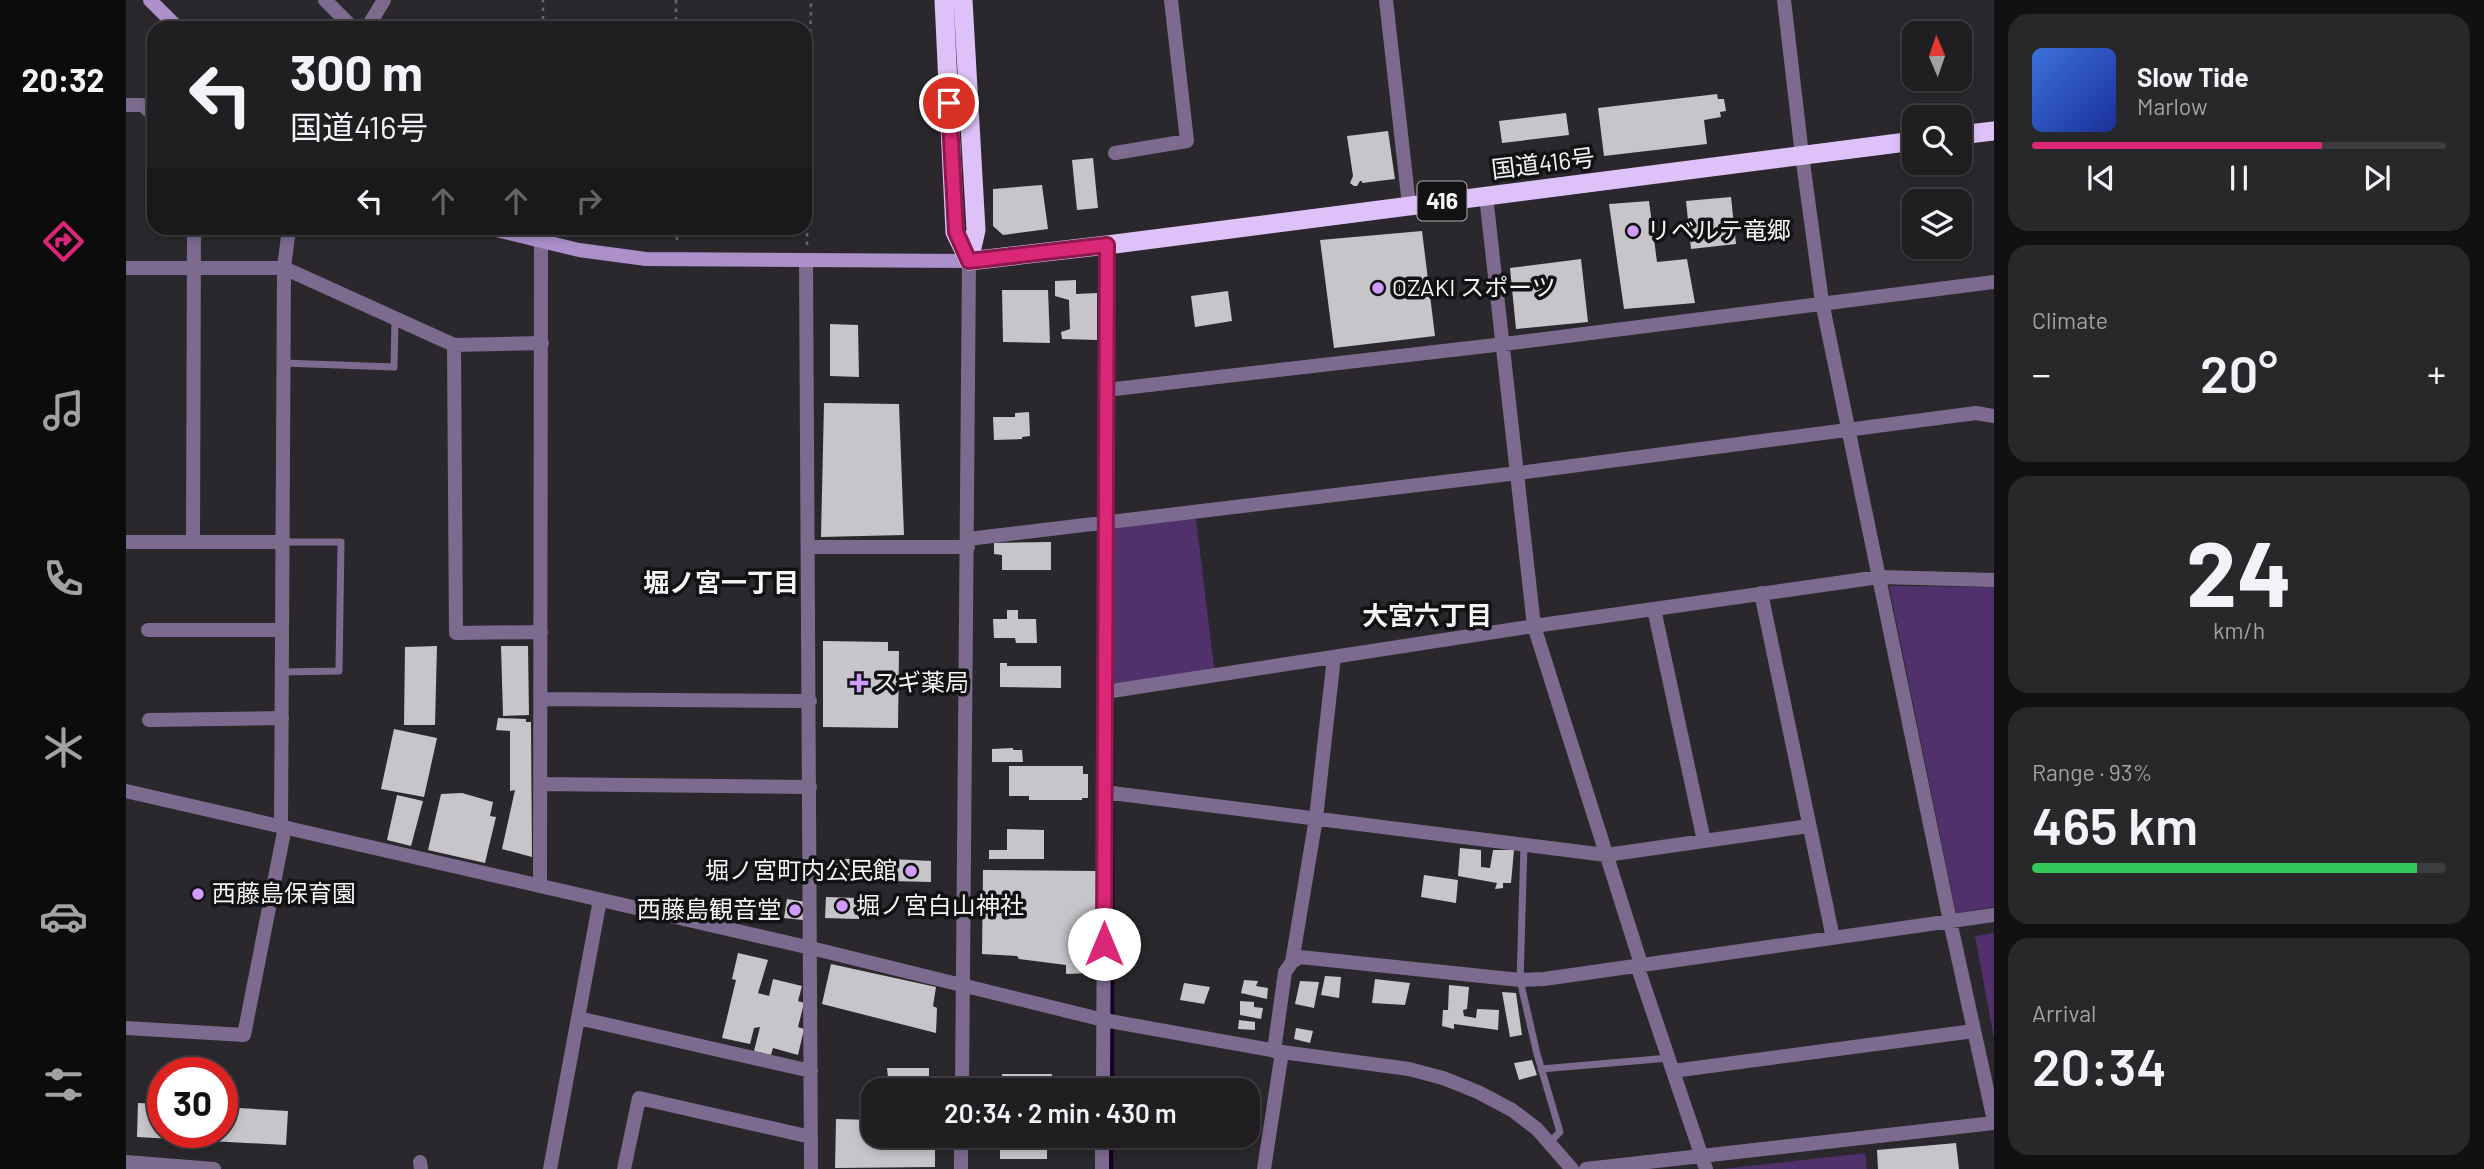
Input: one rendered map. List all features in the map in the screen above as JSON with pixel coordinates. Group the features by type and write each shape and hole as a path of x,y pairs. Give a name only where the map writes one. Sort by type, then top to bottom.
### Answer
{"highway":[{"path":"944,0 956,232 969,261"},
{"path":"963,0 976,230 969,261"},
{"path":"1972,134 1994,131"},
{"name":"国道416号","path":"969,261 1902,142"}],"main road":[{"path":"150,0 171,21"},
{"path":"513,235 579,250 646,259 969,261"}],"street":[{"path":"325,0 346,21"},
{"path":"371,21 384,0"},
{"path":"1115,153 1188,141 1171,0"},
{"path":"1386,0 1409,205"},
{"path":"1586,1169 1704,1162 1994,1122 1822,302 1784,0"},
{"path":"126,105 143,105 147,109"},
{"path":"1486,196 1534,626 1639,965 1704,1162"},
{"path":"193,542 194,235"},
{"path":"126,1028 244,1035 283,827 283,363 284,268 288,235"},
{"path":"540,887 541,243"},
{"path":"1103,1078 1107,245"},
{"path":"807,260 811,1169"},
{"path":"962,1078 969,261"},
{"path":"126,268 284,268 454,345 542,343"},
{"path":"1106,390 1504,344 1994,282"},
{"path":"454,345 456,633 541,632"},
{"path":"808,547 968,543 1106,522 1976,413 1994,416"},
{"path":"126,542 282,542"},
{"path":"1105,692 1534,626 1879,577 1994,580"},
{"path":"1761,593 1833,938"},
{"path":"1654,609 1704,841"},
{"path":"148,630 282,630"},
{"path":"1292,962 1316,818 1334,657"},
{"path":"541,699 810,701"},
{"path":"149,720 282,718"},
{"path":"541,784 810,787"},
{"path":"126,791 811,948 1104,1020 1278,1051 1409,1069 1443,1078 1512,1110 1550,1142 1572,1169"},
{"path":"1104,792 1606,855 1809,826"},
{"path":"550,1169 600,900"},
{"path":"1264,1169 1285,972 1292,962 1300,957 1520,980 1544,979 1994,915"},
{"path":"578,1017 811,1071"},
{"path":"1671,1065 1974,1031"},
{"path":"624,1169 639,1098 811,1137"},
{"path":"961,1148 961,1169"},
{"path":"1102,1148 1102,1169"},
{"path":"126,1162 214,1169"}],"lane":[{"path":"283,363 394,367 395,319"},
{"path":"282,542 341,542 339,671 282,672"},
{"path":"1524,845 1520,980 1541,1069 1560,1132 1550,1142"},
{"path":"1541,1069 1671,1065"}],"path":[{"path":"542,21 543,0"},
{"path":"676,0 676,21"},
{"path":"811,0 811,21"},
{"path":"807,235 807,260"}],"shaded area":[{"path":"1195,511 1215,675 1105,692 1106,522"},
{"path":"1889,586 1994,587 1994,907 1956,913"},
{"path":"1994,933 1994,1038 1975,936"},
{"path":"1865,1153 1867,1169 1723,1169"}],"building":[{"path":"1717,94 1718,99 1724,99 1726,111 1720,112 1721,117 1704,120 1707,144 1604,156 1598,108"},
{"path":"1566,113 1569,135 1502,143 1499,121"},
{"path":"1388,131 1395,179 1362,183 1360,181 1354,186 1350,183 1353,176 1347,136"},
{"path":"1093,158 1098,208 1077,210 1072,160"},
{"path":"1042,185 1048,229 1003,235 993,226 993,189"},
{"path":"1731,197 1736,244 1691,249 1686,201"},
{"name":"リベルテ竜郷","path":"1649,201 1657,262 1687,259 1695,303 1624,309 1609,204"},
{"name":"OZAKI スポーツ","path":"1422,231 1435,336 1334,348 1320,240"},
{"name":"OZAKI スポーツ","path":"1581,259 1588,322 1516,329 1510,268"},
{"path":"1076,280 1076,294 1097,293 1097,340 1062,339 1061,332 1070,329 1069,300 1055,296 1055,281"},
{"path":"1002,290 1048,290 1050,343 1003,342"},
{"path":"1228,291 1232,321 1195,327 1191,296"},
{"path":"830,324 858,325 859,377 830,376"},
{"path":"824,403 899,404 904,535 821,537"},
{"path":"1029,412 1030,436 994,440 993,417 1015,417 1015,413"},
{"path":"1051,542 1051,570 1002,570 1002,555 994,554 994,543"},
{"path":"1007,610 1018,610 1018,619 1036,619 1037,643 1016,643 1015,638 994,638 993,619 1007,619"},
{"path":"823,641 888,642 888,651 899,651 898,728 823,727"},
{"path":"437,646 435,725 404,725 405,647"},
{"path":"501,646 528,646 529,715 503,716"},
{"path":"1000,663 1007,663 1007,666 1061,666 1061,688 1000,687"},
{"path":"498,718 526,719 526,722 531,722 532,857 502,849 515,790 510,791 510,731 496,730"},
{"path":"394,729 437,738 424,797 381,789"},
{"path":"992,749 1022,750 1023,762 992,762"},
{"path":"1009,766 1083,766 1083,774 1088,774 1088,798 1029,800 1029,796 1009,796"},
{"path":"462,793 493,802 490,816 496,817 485,863 428,850 441,794"},
{"path":"397,795 423,801 411,846 387,840"},
{"path":"1007,829 1044,830 1044,859 989,859 989,850 1007,850"},
{"path":"1460,848 1481,850 1481,867 1490,868 1493,850 1514,850 1511,883 1503,883 1503,888 1495,889 1497,883 1458,876"},
{"path":"833,859 857,859 856,878 833,878"},
{"name":"堀ノ宮町内公民館","path":"891,859 931,861 931,882 890,881"},
{"path":"983,870 1097,871 1098,953 1089,959 1090,973 1066,974 1066,965 1019,959 1017,956 982,954"},
{"path":"1424,875 1458,880 1456,903 1421,897"},
{"name":"堀ノ宮白山神社","path":"826,897 859,898 859,919 825,918"},
{"name":"西藤島観音堂","path":"787,899 806,902 803,920 784,918"},
{"path":"738,953 768,960 758,993 769,996 773,979 802,986 798,1001 804,1003 798,1027 804,1029 798,1055 773,1048 771,1055 754,1051 760,1027 754,1028 750,1044 722,1038 736,980 732,979"},
{"path":"831,964 936,987 933,1006 937,1008 936,1033 822,1004"},
{"path":"1325,976 1341,977 1339,998 1321,995"},
{"path":"1375,979 1410,983 1405,1005 1372,1003"},
{"path":"1244,980 1258,981 1256,986 1268,988 1267,999 1241,993"},
{"path":"1300,981 1319,982 1314,1008 1295,1004"},
{"path":"1184,983 1210,987 1204,1004 1180,1000"},
{"path":"1449,985 1469,987 1464,1016 1476,1018 1477,1009 1499,1010 1498,1030 1454,1024 1454,1029 1442,1026 1443,1010 1448,1010"},
{"path":"1502,992 1516,993 1522,1035 1510,1037"},
{"path":"1240,1001 1254,1002 1254,1007 1263,1008 1261,1019 1240,1015"},
{"path":"1239,1020 1255,1022 1255,1030 1238,1029"},
{"path":"1296,1028 1313,1031 1310,1043 1294,1039"},
{"path":"1532,1060 1537,1075 1519,1080 1514,1063"},
{"path":"887,1068 929,1068 929,1077 888,1077"},
{"path":"1002,1074 1052,1074 1052,1078 1002,1078"},
{"path":"138,1103 147,1103 147,1138 137,1137"},
{"path":"238,1108 288,1111 286,1145 238,1142"},
{"path":"836,1119 861,1120 861,1148 935,1148 935,1167 835,1168"},
{"path":"1956,1143 1959,1169 1878,1169 1877,1150"},
{"path":"1000,1148 1047,1148 1047,1159 1000,1159"}],"waterway":[{"path":"1112,703 1112,1078"},
{"path":"1111,1148 1111,1169"}],"place":[{"name":"リベルテ竜郷","path":"1633,231"},
{"name":"OZAKI スポーツ","path":"1378,288"},
{"name":"スギ薬局","path":"859,683"},
{"name":"堀ノ宮町内公民館","path":"911,871"},
{"name":"西藤島保育園","path":"198,894"},
{"name":"堀ノ宮白山神社","path":"842,906"},
{"name":"西藤島観音堂","path":"795,910"}],"district":[{"name":"堀ノ宮一丁目","path":"721,583"},
{"name":"大宮六丁目","path":"1427,616"}],"route":[{"path":"949,103 956,232 969,261 1107,245 1104,944"}]}
